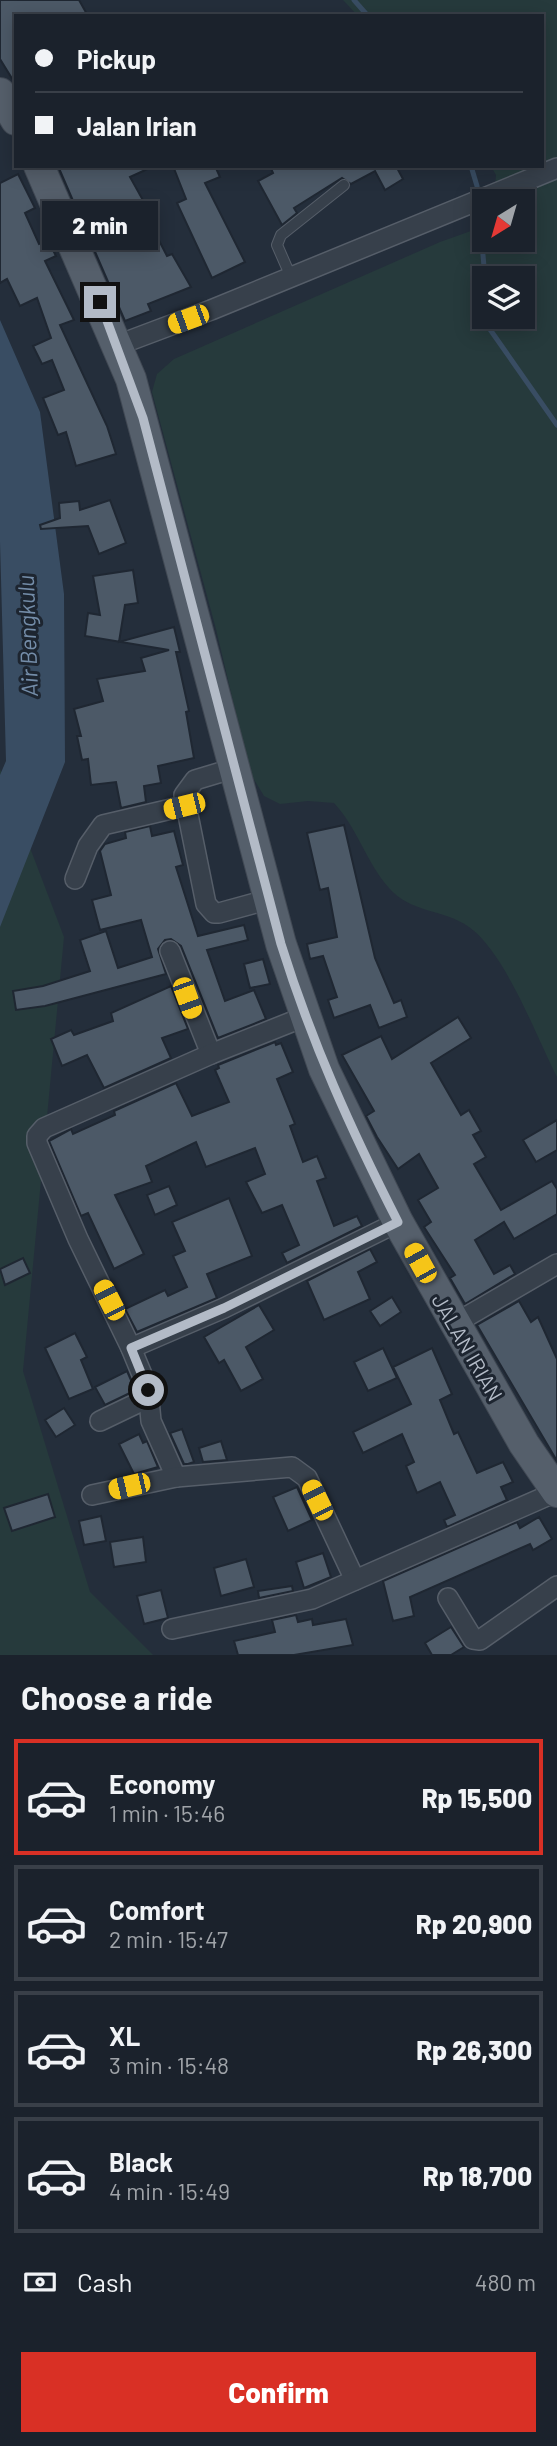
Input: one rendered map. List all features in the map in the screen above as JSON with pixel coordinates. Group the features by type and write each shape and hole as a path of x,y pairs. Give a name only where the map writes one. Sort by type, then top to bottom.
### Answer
{"main road":[{"path":"0,93 14,118"},
{"name":"JALAN IRIAN","path":"40,168 118,345 143,418 270,899 304,1017 350,1128 398,1222 524,1444 557,1492"}],"street":[{"path":"118,345 557,168"},
{"path":"235,768 189,784 184,795 184,806 208,908 219,913 270,899"},
{"path":"75,879 88,846 103,825 184,806"},
{"path":"170,951 211,1054"},
{"path":"176,1477 151,1421 148,1398 131,1348 78,1239 37,1143 37,1136 44,1128 211,1054 304,1017"},
{"path":"131,1348 224,1308 398,1222"},
{"path":"454,1324 557,1264"},
{"path":"100,1421 148,1398"},
{"path":"92,1495 176,1477 284,1466 299,1471 307,1478 355,1580"},
{"path":"172,1629 312,1599 557,1492"},
{"path":"447,1598 473,1639 480,1640 557,1586"}],"lane":[{"path":"291,277 277,245 281,235 344,185"}],"green space":[{"path":"343,0 557,0 557,1077 507,975 482,939 459,921 417,907 397,896 381,878 334,803 308,801 280,804 264,796 250,773 216,629 152,392 157,374 174,359 440,242 472,231 472,252 536,252 536,189 495,189 496,175 492,168 544,168 544,14 356,14"},
{"path":"0,769 64,937 23,1371 90,1592 153,1655 0,1655"}],"water":[{"name":"Air Bengkulu","path":"0,320 40,412 64,594 65,762 0,927 0,775 6,761 0,542"}],"building":[{"path":"0,0 79,0 87,14 14,14 14,82 0,59"},
{"path":"59,168 150,168 130,177 154,220 150,223 167,256 172,254 191,287 148,304 151,311 125,321"},
{"path":"174,168 216,168 220,177 205,183 245,262 212,278 177,203 186,199"},
{"path":"271,168 397,168 403,179 385,190 375,171 351,184 342,178 294,208 297,213 282,225 258,181 273,173"},
{"path":"18,174 35,208 25,213 39,244 48,240 56,256 45,261 74,320 60,325 107,426 116,454 76,466 66,432 58,435 43,398 64,390 52,360 42,364 33,346 51,338 37,298 20,306 7,279 0,283 0,183"},
{"path":"110,500 126,543 99,554 88,526 41,529 40,525 60,518 59,503 79,501 80,510"},
{"path":"133,570 138,603 125,605 119,642 85,636 88,613 100,615 93,576"},
{"path":"174,627 180,652 176,652 189,711 186,712 194,758 158,766 161,783 144,786 146,802 121,808 116,782 91,785 88,759 82,760 77,736 81,736 74,709 103,701 97,679 145,671 141,658 169,650 120,642"},
{"path":"344,825 375,958 394,1003 401,1000 407,1017 379,1028 370,1005 334,1018 328,1000 337,997 323,956 310,959 307,944 337,937 328,888 320,890 307,833"},
{"path":"150,826 152,836 174,831 183,865 176,867 198,936 244,925 248,940 207,950 225,1001 254,990 266,1019 218,1038 181,946 171,939 165,940 158,949 166,974 45,1006 16,1010 13,991 43,986 90,971 80,940 106,931 118,968 152,957 141,920 100,930 92,900 111,895 100,851 105,844 126,838 125,832"},
{"path":"263,959 270,984 250,988 244,964"},
{"path":"171,986 188,1029 162,1038 171,1058 104,1088 87,1055 62,1066 51,1039 71,1030 74,1035 113,1021 111,1013"},
{"path":"458,1017 471,1038 431,1063 461,1115 469,1110 481,1131 473,1135 486,1157 474,1164 501,1210 552,1181 557,1189 557,1214 514,1239 504,1222 475,1240 494,1274 510,1265 515,1274 465,1304 450,1278 455,1275 424,1227 431,1222 418,1200 438,1188 419,1154 398,1169 366,1116 374,1111 342,1055 381,1036 392,1059"},
{"path":"275,1042 276,1045 281,1043 293,1072 277,1079 295,1124 290,1126 303,1162 317,1156 326,1178 317,1181 334,1226 357,1216 362,1226 287,1263 282,1253 299,1245 282,1205 262,1213 246,1182 265,1174 255,1148 206,1167 196,1142 146,1166 152,1182 115,1195 144,1254 114,1269 88,1213 81,1216 49,1141 71,1129 73,1134 115,1115 114,1111 176,1083 192,1116 229,1102 215,1070 219,1068 218,1065"},
{"path":"557,1120 557,1150 536,1162 523,1140"},
{"path":"169,1186 177,1205 155,1215 147,1195"},
{"path":"229,1198 252,1256 207,1274 217,1298 137,1332 125,1309 165,1290 168,1296 187,1287 173,1256 185,1251 172,1222"},
{"path":"370,1249 377,1262 358,1272 370,1299 324,1320 307,1281"},
{"path":"23,1258 30,1273 5,1285 0,1269"},
{"path":"392,1297 401,1312 380,1326 370,1311"},
{"path":"519,1301 531,1322 538,1317 557,1359 557,1461 477,1325"},
{"path":"259,1305 274,1330 246,1347 263,1379 241,1391 224,1360 219,1363 204,1337"},
{"path":"75,1333 87,1357 81,1360 93,1389 69,1399 45,1348"},
{"path":"383,1348 397,1378 368,1391 354,1362"},
{"path":"432,1348 452,1394 440,1400 454,1434 458,1432 477,1473 503,1462 513,1482 501,1487 507,1500 447,1527 444,1520 455,1515 440,1482 417,1493 406,1466 414,1462 402,1434 363,1453 353,1432 411,1404 393,1367"},
{"path":"127,1371 134,1387 131,1388 132,1392 105,1405 95,1387"},
{"path":"64,1408 75,1425 56,1437 45,1420"},
{"path":"182,1429 194,1462 188,1464 184,1464 170,1433"},
{"path":"139,1434 143,1443 147,1441 158,1467 134,1474 119,1444"},
{"path":"221,1441 227,1460 203,1462 199,1448"},
{"path":"297,1487 312,1520 288,1531 273,1497"},
{"path":"48,1494 55,1517 12,1531 4,1508"},
{"path":"101,1516 106,1541 84,1545 79,1521"},
{"path":"539,1517 552,1539 533,1550 530,1544 410,1597 414,1616 393,1621 383,1581 517,1522 520,1528"},
{"path":"143,1537 146,1562 114,1567 110,1542"},
{"path":"323,1553 331,1577 304,1588 296,1562"},
{"path":"246,1559 254,1587 221,1596 214,1568"},
{"path":"292,1586 293,1591 259,1598 258,1591"},
{"path":"161,1590 168,1618 144,1624 137,1596"},
{"path":"296,1615 298,1622 312,1619 313,1625 346,1619 353,1645 294,1655 238,1655 234,1641 275,1632 272,1620"},
{"path":"451,1627 464,1647 451,1655 432,1655 425,1643"}],"waterway":[{"path":"354,0 366,14"},
{"path":"472,168 477,186 484,266"},
{"path":"490,329 557,425"}],"route":[{"path":"100,302 131,379 143,418 281,944 304,1017 350,1128 398,1222 224,1308 131,1348 148,1390"}]}
